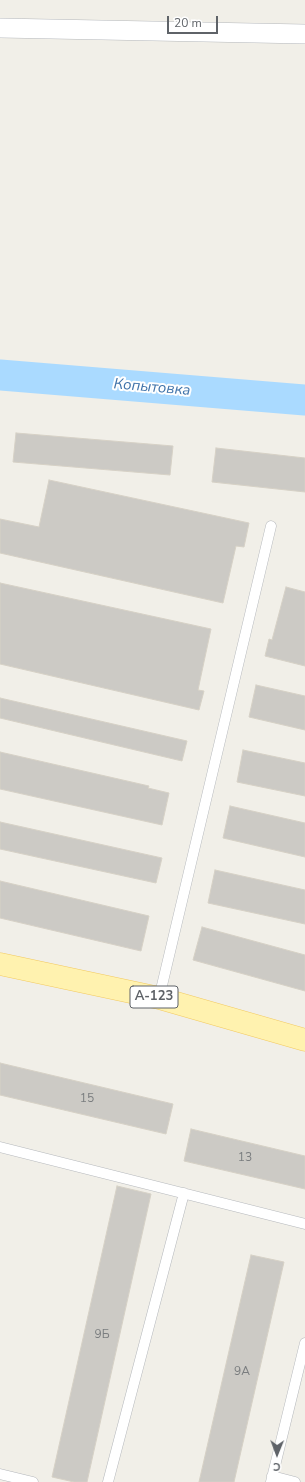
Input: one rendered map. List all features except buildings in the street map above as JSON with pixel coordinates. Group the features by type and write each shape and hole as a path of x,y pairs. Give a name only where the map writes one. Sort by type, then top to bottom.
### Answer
{"main road":[{"name":"А-123","path":"0,964 159,998 305,1040"}],"street":[{"path":"0,28 305,34"}],"lane":[{"path":"159,998 271,526"},
{"path":"0,1147 305,1224"},
{"path":"108,1482 184,1193"},
{"path":"294,1482 271,1479 305,1343"},
{"path":"0,1474 32,1482"}],"waterway":[{"name":"Копытовка","path":"0,375 305,400"}]}
